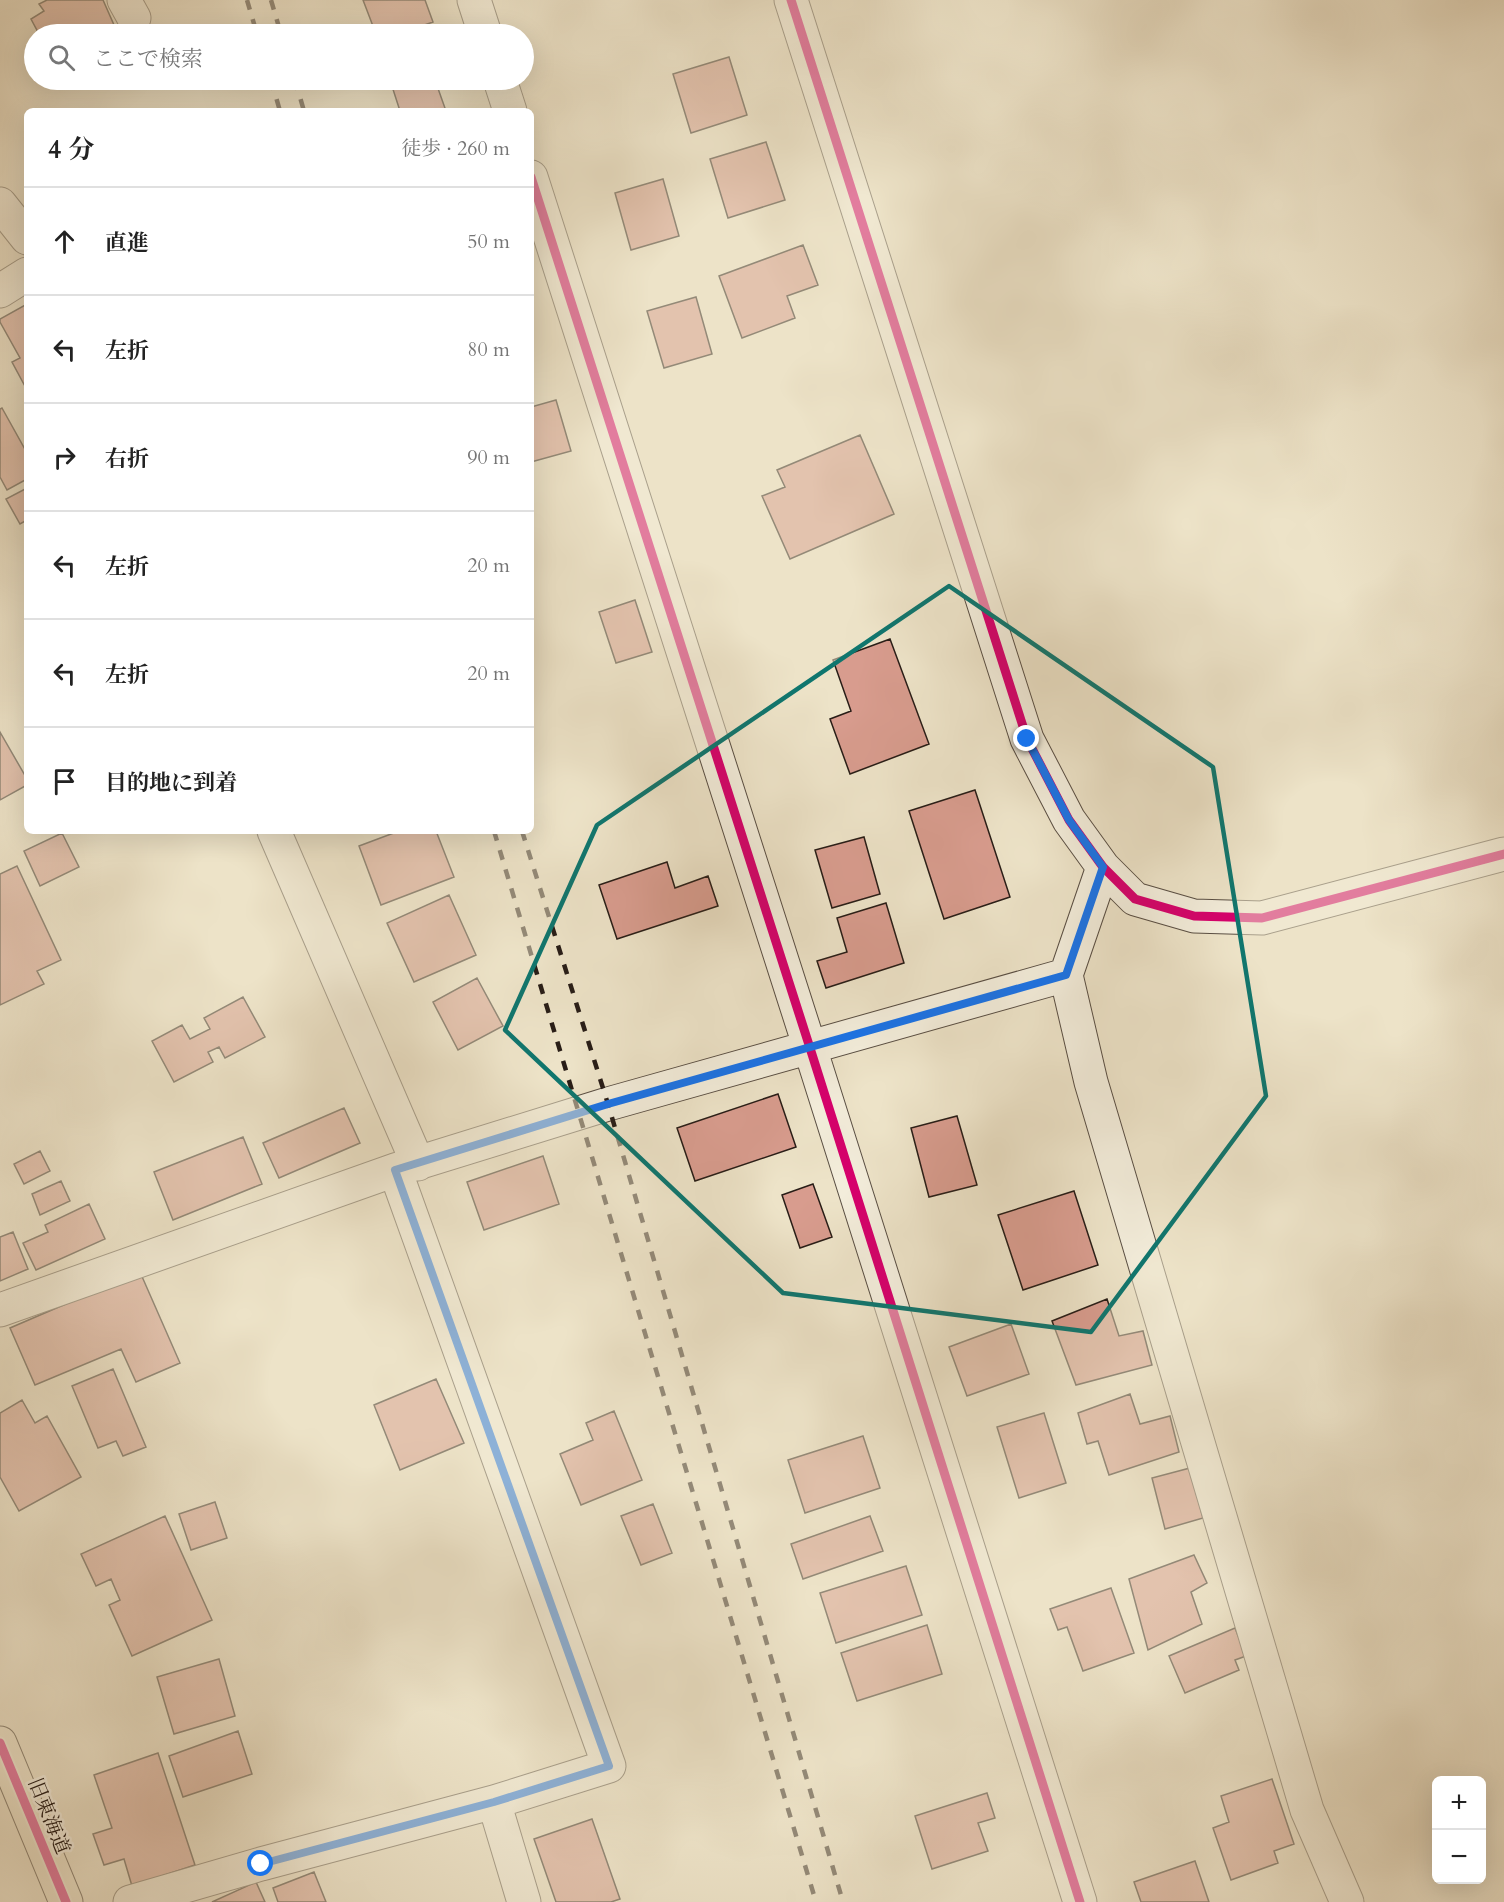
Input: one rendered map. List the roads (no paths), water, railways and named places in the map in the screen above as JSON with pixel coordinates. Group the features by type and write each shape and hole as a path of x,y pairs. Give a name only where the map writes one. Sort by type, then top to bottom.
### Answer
{"main road":[{"name":"旧東海道","path":"0,1743 66,1902"}],"street":[{"path":"474,0 482,24"},
{"path":"791,0 1027,739 1069,820 1103,867 1135,899 1194,916 1262,918 1504,854"},
{"path":"503,90 509,108"},
{"path":"534,186 1080,1902"},
{"path":"0,204 24,234"},
{"path":"0,291 24,276"},
{"path":"130,1902 261,1864 494,1802 609,1766 406,1167 275,834"},
{"path":"1103,867 1066,975 1091,1082 1307,1810 1347,1902"},
{"path":"0,1310 406,1167 608,1104 1066,975"},
{"path":"494,1802 524,1902"}],"railway":[{"path":"247,0 254,24"},
{"path":"271,0 278,24"},
{"path":"274,90 279,108"},
{"path":"298,90 303,108"},
{"path":"495,834 816,1902"},
{"path":"523,834 608,1104 843,1902"}]}
